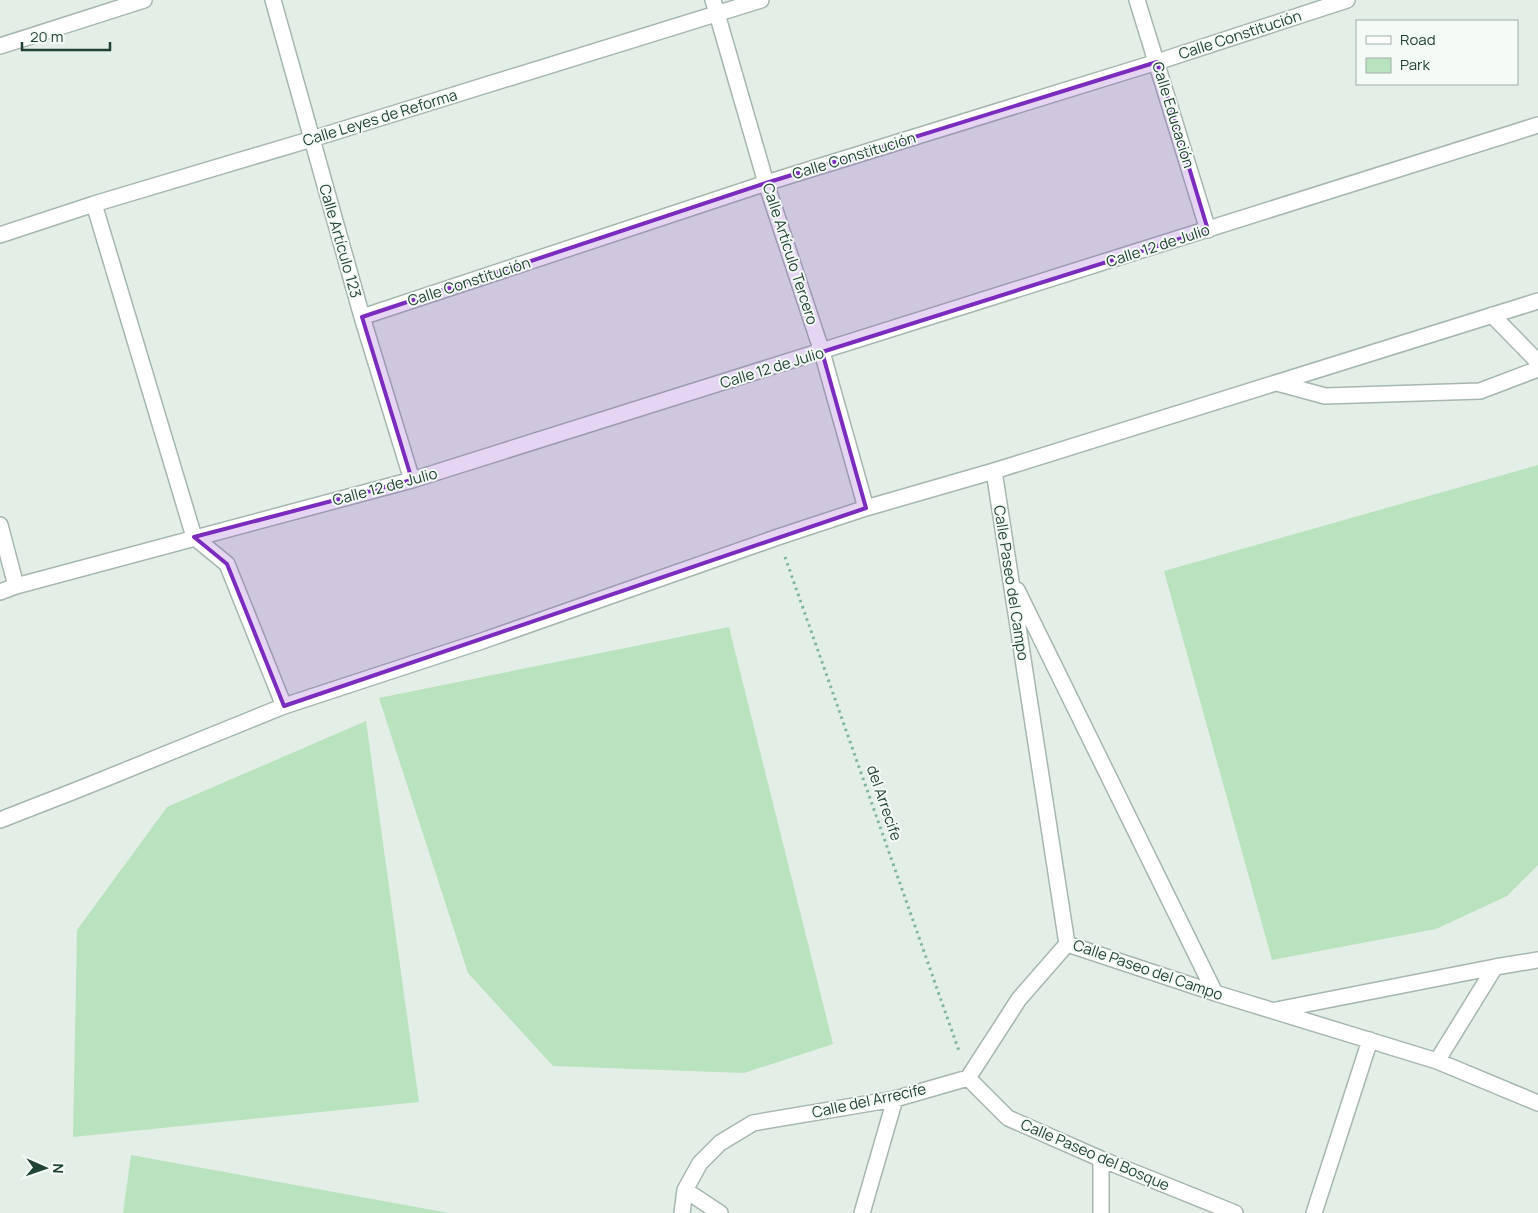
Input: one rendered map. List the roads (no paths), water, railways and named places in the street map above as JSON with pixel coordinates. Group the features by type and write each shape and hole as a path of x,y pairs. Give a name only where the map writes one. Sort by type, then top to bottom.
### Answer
{"street":[{"path":"0,46 144,0"},
{"name":"Calle Artículo 123","path":"273,0 362,317 412,480"},
{"name":"Calle Leyes de Reforma","path":"0,235 94,204 312,139 715,7 761,0"},
{"name":"Calle Educación","path":"1137,0 1208,230"},
{"name":"Calle Constitución","path":"362,317 766,183 1157,62 1347,0"},
{"name":"Calle Artículo Tercero","path":"715,7 766,183 822,352 866,508"},
{"name":"Calle 12 de Julio","path":"0,592 16,586 412,480 1538,125"},
{"path":"94,204 194,538 227,564 284,706"},
{"path":"0,820 284,706 482,641 778,537 866,508 994,471 1538,301"},
{"path":"1492,315 1538,362"},
{"path":"1278,383 1325,396 1480,391 1538,369"},
{"name":"Calle Paseo del Campo","path":"994,471 1067,944 1215,993 1437,1061 1538,1103"},
{"path":"0,525 16,586"},
{"path":"1010,575 1215,993"},
{"path":"968,1078 1018,999 1067,944"},
{"path":"1272,1011 1538,960"},
{"path":"1437,1061 1495,967"},
{"path":"1314,1213 1370,1040"},
{"name":"Calle del Arrecife","path":"682,1213 685,1190 700,1163 720,1143 753,1123 895,1098 968,1078"},
{"name":"Calle Paseo del Bosque","path":"968,1078 1008,1118 1101,1159 1235,1213"},
{"path":"862,1213 895,1098"},
{"path":"1101,1159 1101,1213"},
{"path":"685,1190 720,1213"}]}
